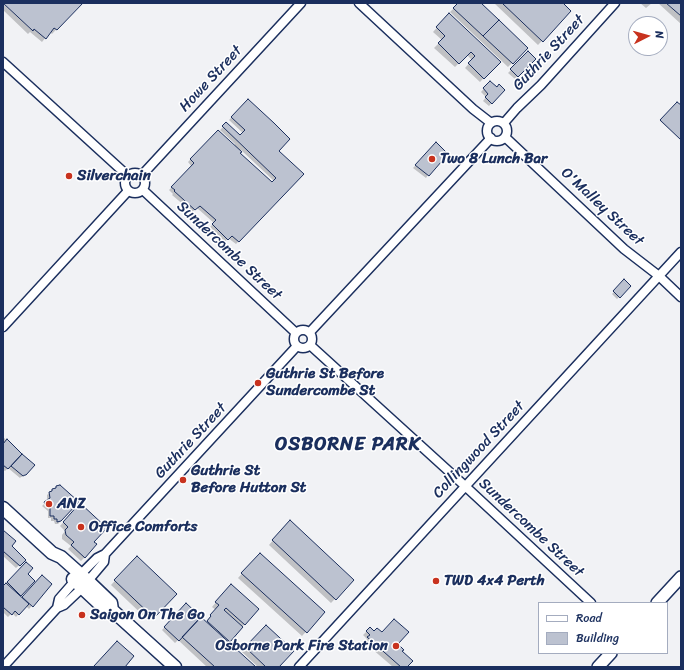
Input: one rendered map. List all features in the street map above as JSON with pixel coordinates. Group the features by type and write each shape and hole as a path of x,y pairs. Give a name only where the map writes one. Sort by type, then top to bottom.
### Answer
{"main road":[{"path":"3,508 52,553 61,557 81,581 111,603 112,610 175,667"},
{"path":"658,602 681,577"},
{"path":"598,667 610,654"}],"street":[{"name":"Howe Street","path":"142,175 301,3"},
{"path":"359,3 491,123"},
{"name":"Guthrie Street","path":"504,123 541,85 615,3"},
{"path":"3,62 128,176"},
{"path":"496,121 504,123 507,128 505,137 500,140 491,138 488,132 491,123 496,121"},
{"name":"O'Malley Street","path":"505,137 624,249 659,276 681,297"},
{"path":"310,332 491,138"},
{"path":"136,173 142,175 145,180 144,190 136,194 128,191 125,185 126,178 128,176 136,173"},
{"name":"Sundercombe Street","path":"144,190 296,333"},
{"path":"3,327 128,191"},
{"name":"Collingwood Street","path":"299,667 681,252"},
{"path":"303,329 308,330 312,337 310,345 304,348 297,346 294,341 296,333 303,329"},
{"name":"Sundercombe Street","path":"310,345 590,602"},
{"name":"Guthrie Street","path":"3,667 57,608 64,605 97,558 105,554 297,346"}],"building":[{"path":"3,3 83,3 57,30 54,28 46,39 34,29 33,31"},
{"path":"458,3 481,3 499,20 483,36 453,8"},
{"path":"502,3 563,3 571,11 543,42"},
{"path":"666,3 681,3 681,16"},
{"path":"449,13 501,62 484,79 468,63 475,56 471,52 459,64 438,43 445,36 436,27"},
{"path":"499,20 528,48 513,64 483,36"},
{"path":"528,51 536,59 518,77 510,69"},
{"path":"490,81 497,87 499,84 505,90 492,104 485,97 488,94 483,88"},
{"path":"248,99 290,139 279,151 304,174 239,242 232,236 228,240 212,224 216,220 200,206 195,210 171,187 194,163 190,159 218,130 242,152 240,153 272,182 276,178 222,126 226,122 240,135 245,130 231,117"},
{"path":"677,102 681,105 681,140 660,120"},
{"name":"Two 8 Lunch Bar","path":"436,142 448,154 429,176 415,165"},
{"path":"624,279 631,286 620,298 613,291"},
{"path":"7,439 22,454 8,469 3,465 3,444"},
{"path":"22,454 35,465 26,475 23,476 11,466"},
{"path":"60,485 79,502 61,521 57,522 57,519 54,519 54,516 50,516 50,508 44,502 50,498 49,492 56,488 56,486"},
{"path":"80,503 107,528 94,542 97,544 85,558 71,545 74,542 66,535 65,530 68,527 63,522"},
{"path":"290,520 354,580 336,600 272,540"},
{"path":"3,530 16,541 12,546 26,560 20,566 3,551"},
{"path":"260,553 325,612 307,633 241,573"},
{"path":"137,556 177,594 154,618 114,580"},
{"path":"26,562 33,568 28,574 35,581 21,596 7,582"},
{"path":"42,575 52,584 33,607 22,597"},
{"path":"6,583 29,604 19,615 15,611 12,615 3,607 3,586"},
{"path":"231,584 259,609 245,625 226,608 224,610 243,627 230,642 207,621 219,605 215,602"},
{"path":"186,603 201,617 179,641 164,627"},
{"path":"201,617 256,667 215,667 182,637"},
{"path":"394,619 409,632 398,644 404,650 402,651 413,661 407,667 401,667 367,637 370,635 366,631 370,627 374,631 377,628 382,632"},
{"path":"266,625 294,651 279,667 266,667 245,647"},
{"path":"117,641 134,656 125,667 94,666"}],"place":[{"name":"Two 8 Lunch Bar","path":"432,159"},
{"name":"Silverchain","path":"69,176"},
{"name":"Guthrie St Before Sundercombe St","path":"258,383"},
{"name":"Guthrie St Before Hutton St","path":"183,480"},
{"name":"ANZ","path":"49,504"},
{"name":"Office Comforts","path":"81,527"},
{"name":"TWD 4x4 Perth","path":"436,581"},
{"name":"Saigon On The Go","path":"82,615"},
{"name":"Osborne Park Fire Station","path":"396,646"}],"district":[{"name":"OSBORNE PARK","path":"348,445"}]}
